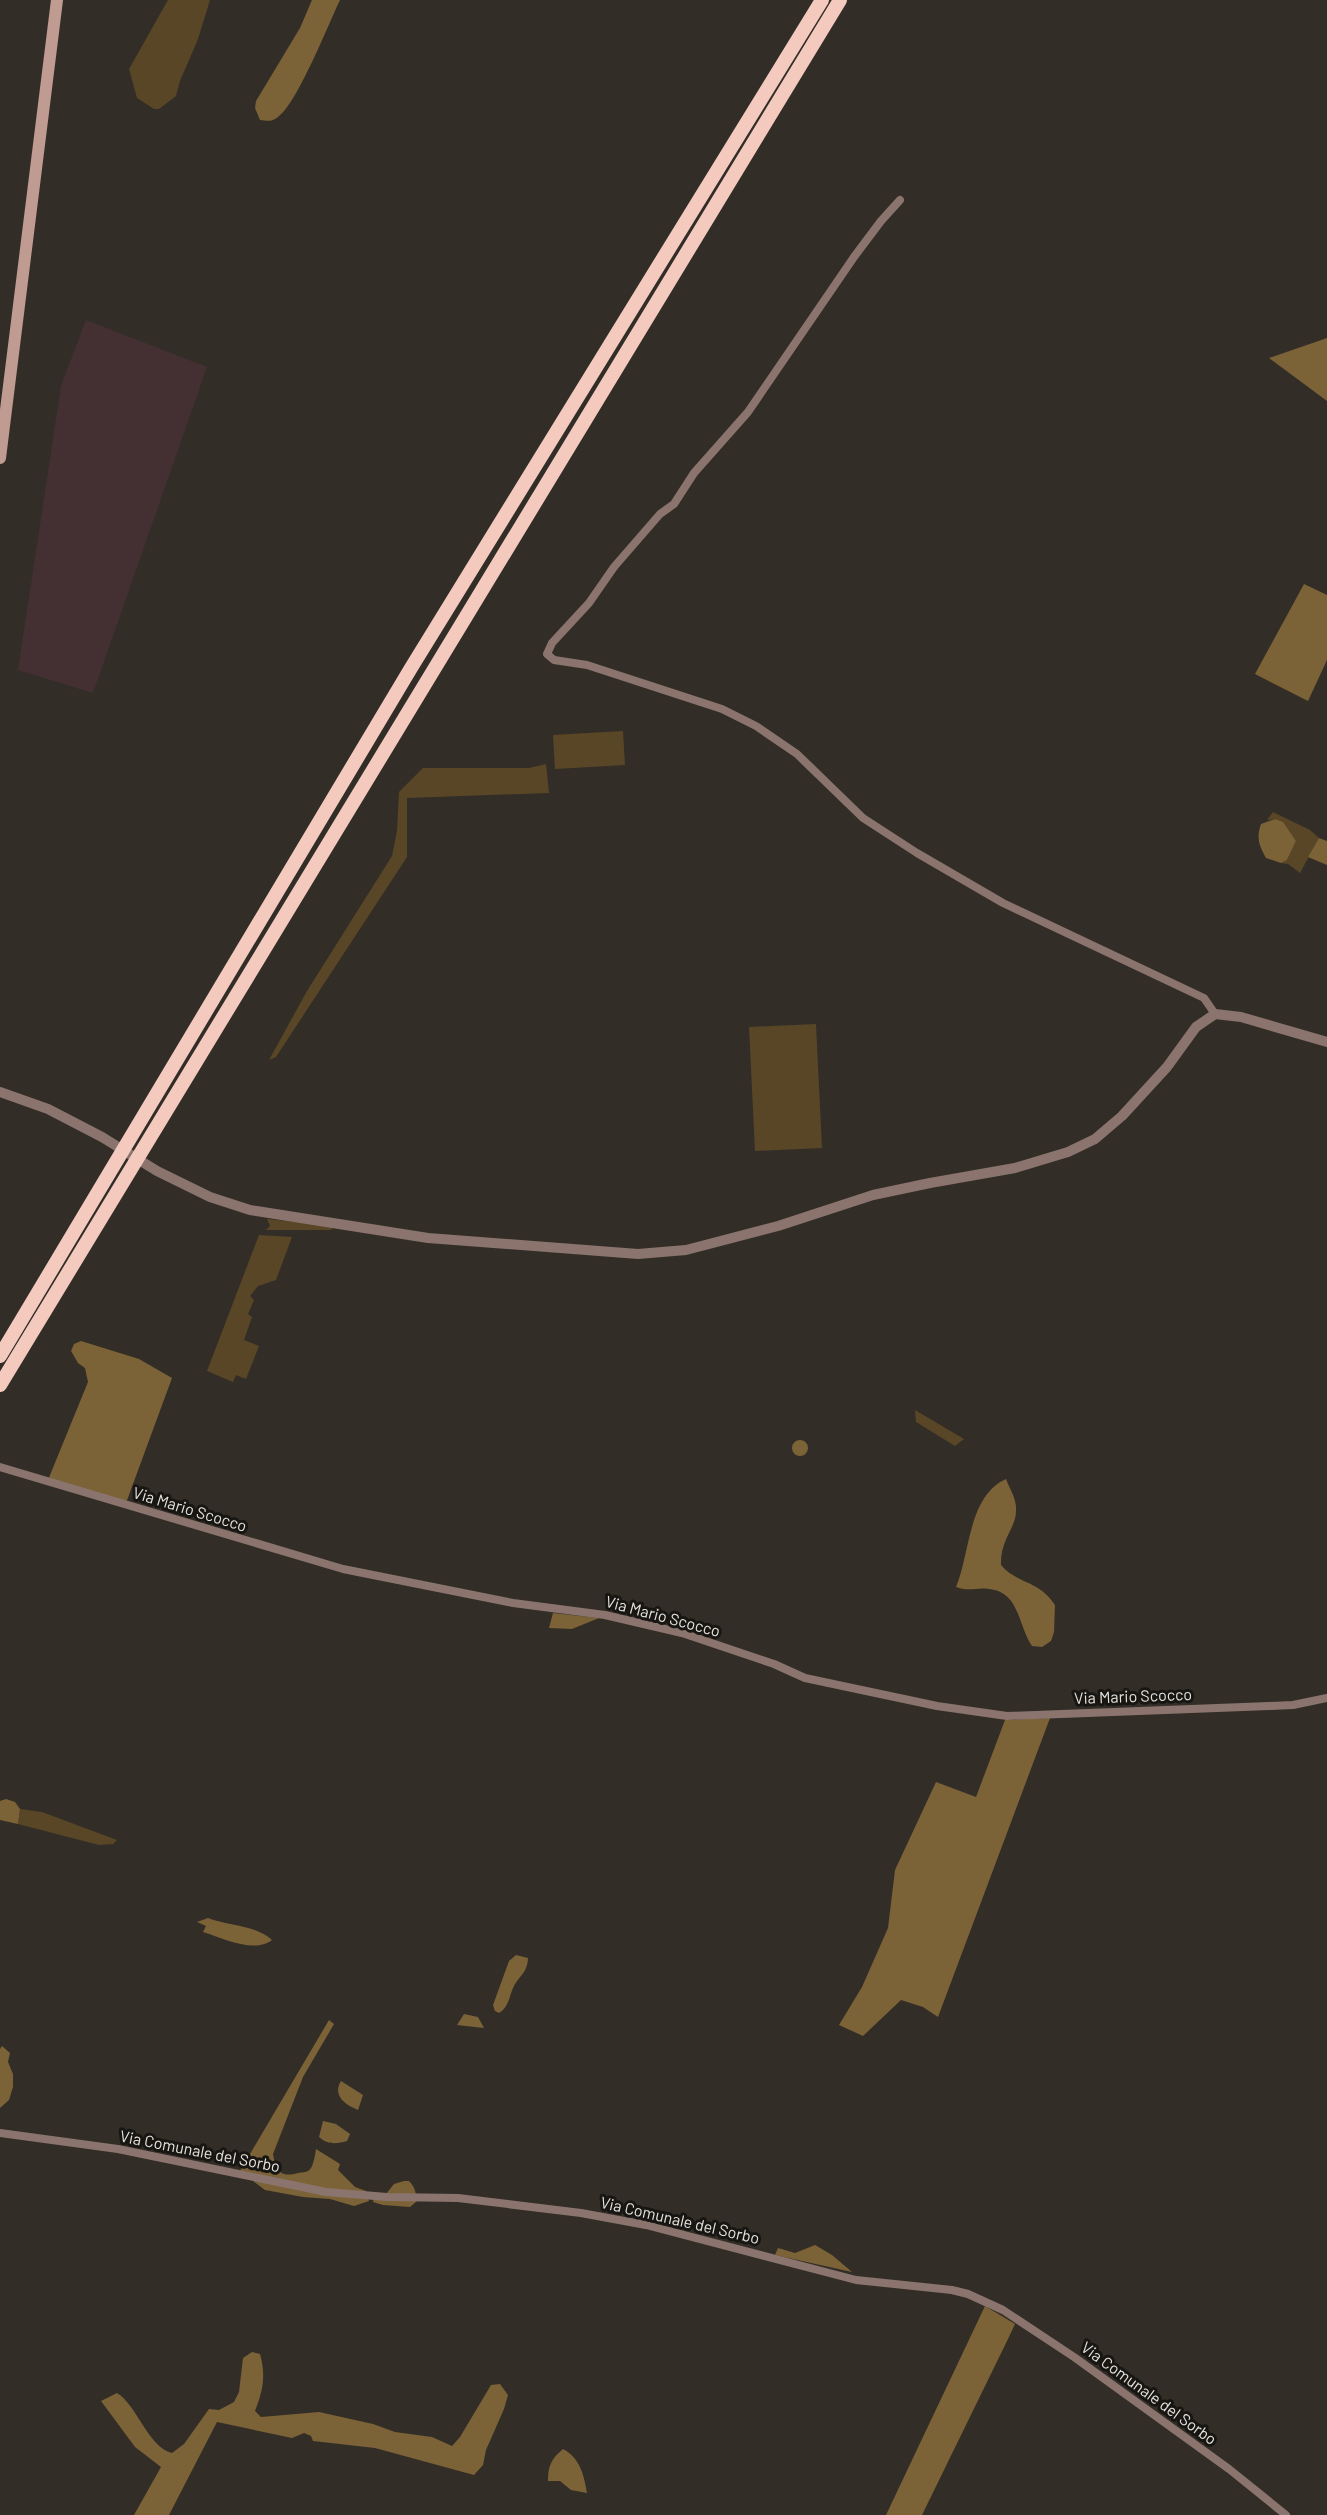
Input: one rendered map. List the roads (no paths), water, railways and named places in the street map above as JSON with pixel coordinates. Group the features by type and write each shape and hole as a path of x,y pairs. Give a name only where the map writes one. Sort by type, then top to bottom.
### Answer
{"highway":[{"path":"0,1356 411,668 822,0"},
{"path":"0,1385 840,0"}],"main road":[{"path":"0,458 57,0"}],"street":[{"path":"900,200 854,257 748,412 694,473 674,504 660,514 614,567 589,603 552,643 547,654 554,660 587,665 722,709 756,726 797,753 863,818 917,853 1003,903 1204,998 1215,1014"},
{"path":"0,1092 48,1109 102,1137 157,1171 210,1197 250,1210 428,1238 638,1254 686,1250 778,1226 873,1195 1015,1168 1068,1152 1095,1139 1122,1116 1167,1067 1197,1027 1215,1014 1241,1017 1327,1042"},
{"name":"Via Mario Scocco","path":"0,1467 343,1569 513,1603 605,1615 692,1637 774,1664 805,1678 937,1706 1007,1716 1293,1705 1327,1698"},
{"name":"Via Comunale del Sorbo","path":"0,2133 118,2149 326,2192 387,2197 458,2198 581,2213 668,2231 856,2280 952,2290 968,2294 1003,2310 1074,2357 1229,2469 1286,2515"}]}
